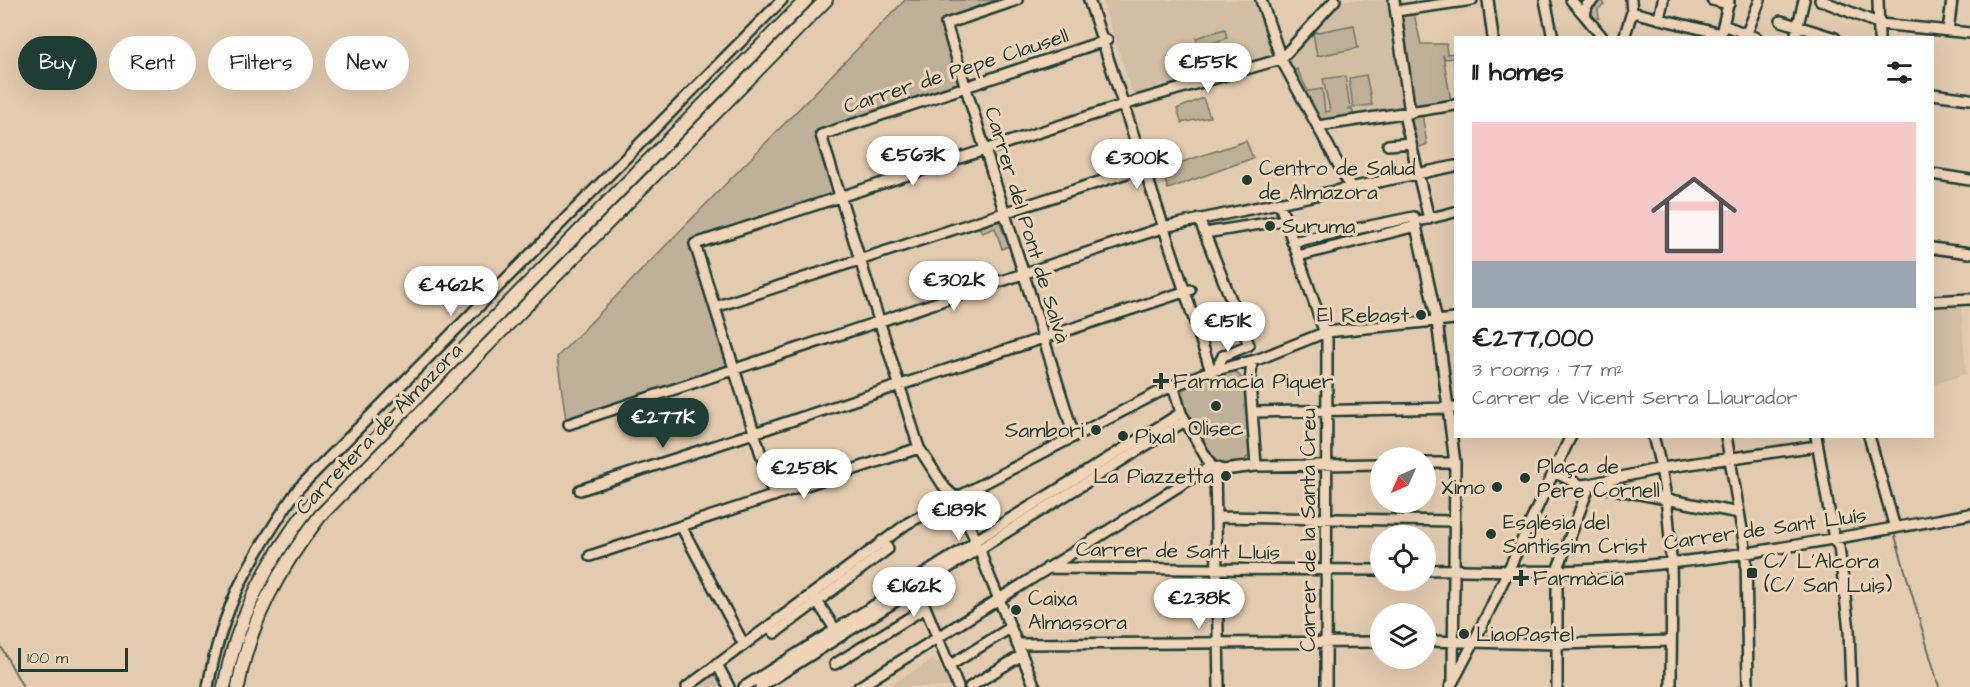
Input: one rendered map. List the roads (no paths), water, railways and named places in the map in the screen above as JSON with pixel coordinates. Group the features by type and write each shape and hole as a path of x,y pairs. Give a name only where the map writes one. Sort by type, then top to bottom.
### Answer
{"main road":[{"name":"Carretera de Almazora","path":"224,687 232,649 252,595 285,538 310,506 806,0"},
{"name":"Carretera de Almazora","path":"238,687 249,644 267,598 293,553 320,516 826,0"}],"street":[{"path":"208,687 216,643 236,591 255,552 298,489 782,0"},
{"name":"Carrer del Pont de Salvà","path":"1017,0 946,24 1074,436"},
{"path":"1089,0 1105,40"},
{"path":"1094,0 1213,371"},
{"path":"1261,0 1281,59 1350,186"},
{"path":"774,496 695,244 1126,104 1281,59 1335,0"},
{"path":"1394,0 1411,113 1411,143 1429,219"},
{"path":"1396,11 1472,0"},
{"path":"1488,0 1493,36"},
{"path":"1545,0 1553,36"},
{"path":"1571,0 1601,36"},
{"path":"1585,16 1587,5 1593,0"},
{"path":"1659,19 1663,0"},
{"path":"1712,0 1729,2 1721,32"},
{"path":"1747,33 1760,0"},
{"path":"1796,36 1804,0"},
{"path":"1820,0 1880,24 1970,33"},
{"path":"1878,0 1879,36"},
{"path":"1948,31 1952,0"},
{"path":"1629,33 1633,5 1659,19 1721,32 1747,33 1753,36"},
{"path":"1781,21 1828,36"},
{"name":"Carrer de Pepe Clausell","path":"840,197 821,135 1105,40"},
{"path":"1934,94 1970,99"},
{"path":"1318,126 1454,105"},
{"path":"1388,145 1411,143"},
{"path":"715,307 1146,166"},
{"path":"569,424 1166,227 1350,186 1454,166"},
{"path":"1934,174 1970,180"},
{"path":"840,197 919,448 945,488 956,498 1034,687"},
{"name":"Carrer de la Santa Creu","path":"1279,202 1326,332 1326,687"},
{"path":"1292,242 1429,219 1454,212"},
{"path":"1200,219 1249,345 1223,356 1213,371"},
{"path":"1205,233 1285,220"},
{"path":"1298,256 1415,221"},
{"path":"1415,221 1450,372 1455,463 1455,640 1452,684"},
{"path":"1934,248 1970,253"},
{"path":"580,490 1187,291"},
{"path":"1934,301 1970,299"},
{"path":"687,687 769,626 775,633 814,598 888,549 882,541 908,523 1173,385 1247,362 1326,332 1454,319"},
{"path":"1247,362 1254,412 1256,466"},
{"path":"1173,385 1183,417 1213,467 1217,517 1219,687"},
{"path":"1254,412 1452,408"},
{"path":"760,687 915,584 1183,417"},
{"path":"1452,684 1510,570 1540,497 1570,438"},
{"path":"1654,438 1662,468 1671,561 1671,687"},
{"path":"1726,438 1746,553 1748,687"},
{"path":"1870,438 1895,528"},
{"path":"1554,471 1581,485 1590,484 1662,468 1730,460 1817,441 1834,539 1839,547 1849,630 1851,687"},
{"path":"590,556 919,448"},
{"path":"1436,463 1455,463"},
{"path":"859,687 1047,568 1213,467 1222,470 1256,466 1370,464"},
{"path":"1590,484 1666,501 1739,513"},
{"path":"1557,687 1557,571 1590,484"},
{"name":"Carrer de Sant Lluís","path":"1436,570 1557,571 1671,561 1746,553 1970,514"},
{"path":"1217,517 1454,521"},
{"path":"681,526 744,645"},
{"name":"Carrer de Sant Lluís","path":"1047,568 1370,570"},
{"path":"915,584 958,687"},
{"path":"814,598 835,629"},
{"path":"835,664 925,608"},
{"path":"744,687 835,629 851,625"},
{"path":"851,625 861,647"},
{"path":"949,666 1010,628"},
{"path":"1436,641 1557,644 1671,641"},
{"path":"1017,644 1370,642"},
{"path":"970,687 1022,655"},
{"path":"717,664 729,687"}],"waterway":[{"path":"1895,536 1939,687"},
{"path":"0,645 23,687"}],"place":[{"name":"Centro de Salud de Almazora","path":"1247,180"},
{"name":"Suruma","path":"1270,226"},
{"name":"El Rebast","path":"1421,315"},
{"name":"Farmacia Piquer","path":"1161,381"},
{"name":"Olisec","path":"1216,406"},
{"name":"Sambori","path":"1096,430"},
{"name":"Pixal","path":"1123,436"},
{"name":"La Piazzetta","path":"1226,476"},
{"name":"Plaça de Pere Cornell","path":"1525,478"},
{"name":"Ximo","path":"1497,487"},
{"name":"Església del Santíssim Crist","path":"1491,534"},
{"name":"C/ L'Alcora (C/ San Luis)","path":"1752,573"},
{"name":"Farmàcia","path":"1521,578"},
{"name":"Caixa Almassora","path":"1016,610"},
{"name":"LiaoPastel","path":"1464,634"}]}
